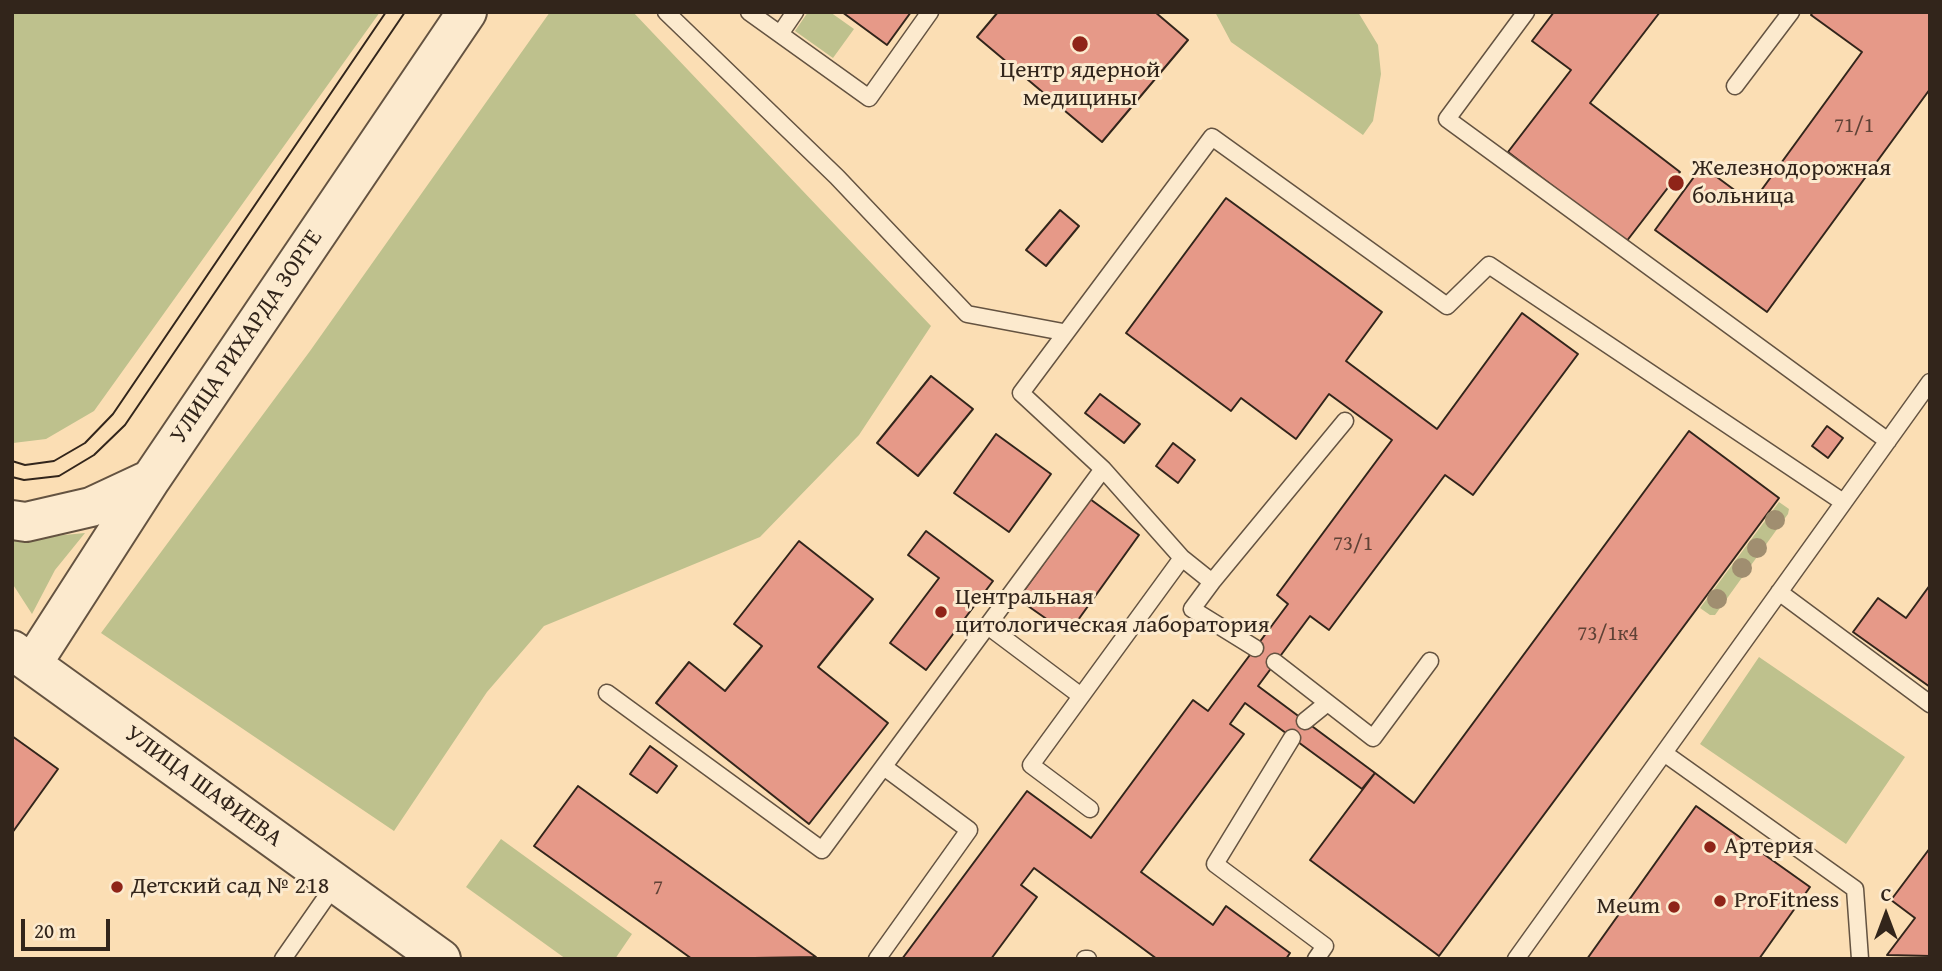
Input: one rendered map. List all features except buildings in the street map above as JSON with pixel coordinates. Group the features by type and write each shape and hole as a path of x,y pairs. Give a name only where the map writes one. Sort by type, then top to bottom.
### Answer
{"street":[{"name":"УЛИЦА РИХАРДА ЗОРГЕ","path":"22,657 151,479 467,12"},
{"path":"12,520 26,523 91,507 151,479"},
{"name":"УЛИЦА ШАФИЕВА","path":"12,631 22,657 441,959"}],"lane":[{"path":"666,12 837,177 967,314 1063,332"},
{"path":"749,12 869,98 930,12"},
{"path":"780,34 795,12"},
{"path":"1526,12 1447,119 1888,441"},
{"path":"1735,86 1791,12"},
{"path":"1212,582 1182,558 1103,469 1021,393 1063,332 1212,137 1447,306 1489,265 1843,502"},
{"path":"1516,959 1930,382"},
{"path":"1255,648 1192,610 1345,421"},
{"path":"607,693 822,850 1103,469"},
{"path":"1090,809 1031,765 1182,558"},
{"path":"1779,592 1930,704"},
{"path":"989,627 1081,695"},
{"path":"1275,662 1373,738 1430,661"},
{"path":"1305,721 1326,704"},
{"path":"1293,738 1215,864 1325,946 1316,959"},
{"path":"1664,753 1855,889 1860,959"},
{"path":"877,959 969,830 884,767"},
{"path":"283,959 337,883"}],"green space":[{"path":"12,12 380,12 94,411 46,439 13,443"},
{"path":"550,12 633,12 931,326 859,435 760,537 544,626 487,692 394,831 101,633 310,351"},
{"path":"808,12 830,12 854,29 833,58 795,31"},
{"path":"1215,12 1358,12 1378,45 1381,74 1373,121 1363,135 1231,42"},
{"path":"1779,502 1789,509 1788,514 1715,615 1710,615 1700,608"},
{"path":"85,533 55,570 32,614 12,583 12,540"},
{"path":"1759,657 1905,757 1846,844 1700,744"},
{"path":"501,839 632,934 615,959 566,959 466,887"}],"tram line":[{"path":"12,461 25,465 54,461 85,443 113,414 386,12"},
{"path":"12,477 24,480 59,476 94,455 125,425 405,12"}],"place":[{"name":"Центр ядерной медицины","path":"1080,44"},
{"name":"Железнодорожная больница","path":"1676,183"},
{"name":"Центральная цитологическая лаборатория","path":"941,612"},
{"name":"Артерия","path":"1710,847"},
{"name":"Детский сад № 218","path":"117,887"},
{"name":"ProFitness","path":"1720,901"},
{"name":"Meum","path":"1674,907"}]}
